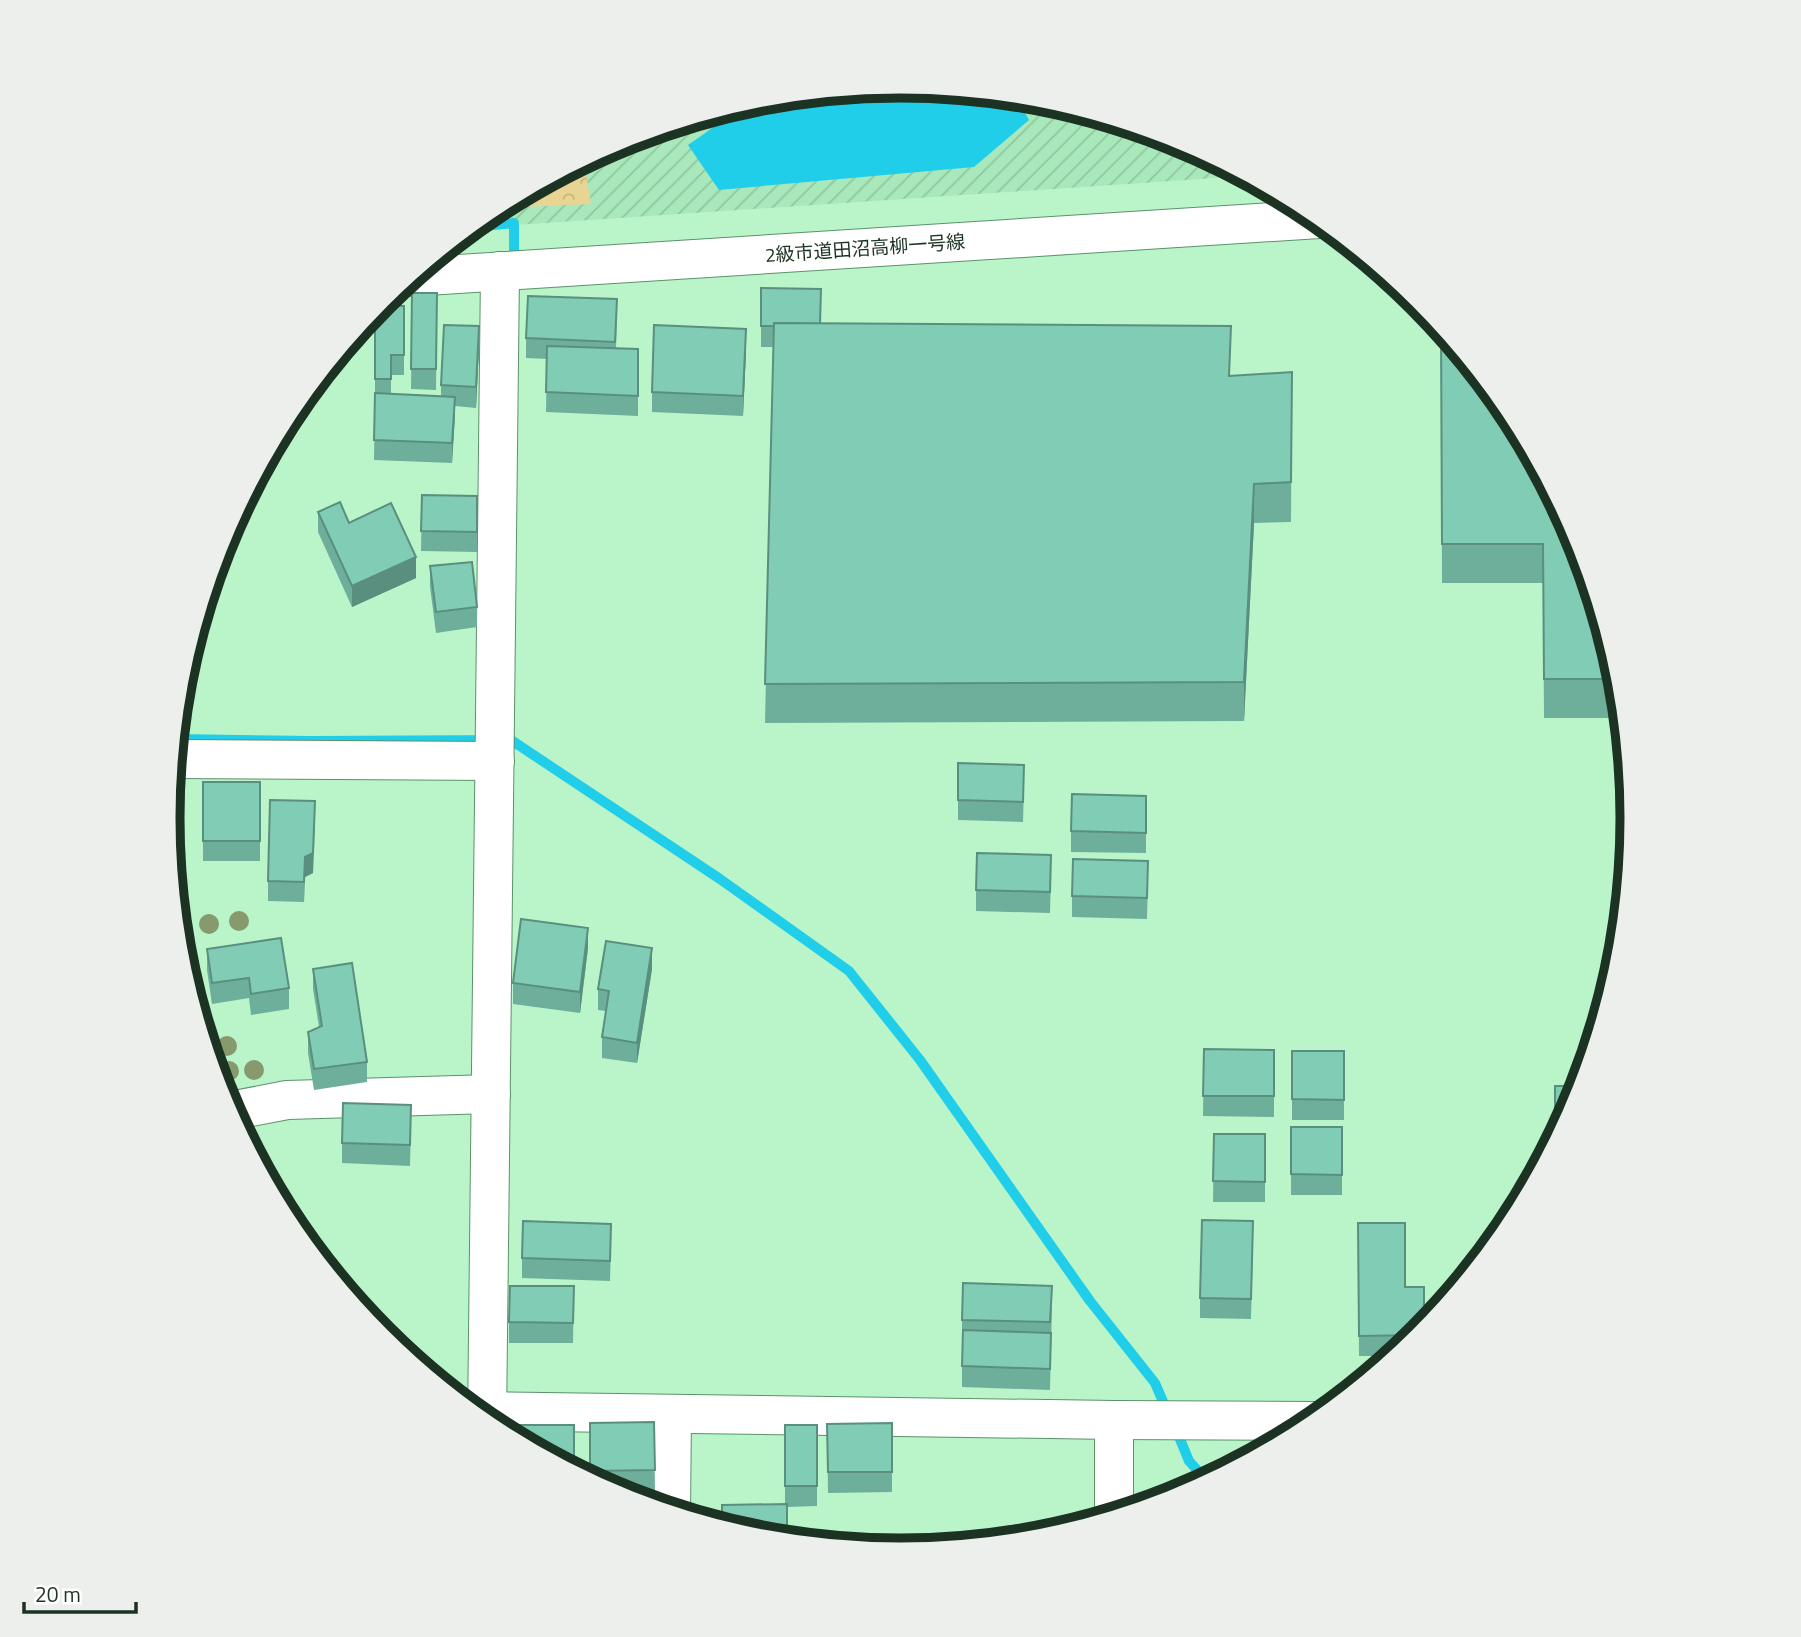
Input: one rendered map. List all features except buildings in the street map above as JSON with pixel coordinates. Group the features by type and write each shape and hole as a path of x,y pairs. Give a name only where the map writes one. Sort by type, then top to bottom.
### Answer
{"street":[{"name":"2級市道田沼高柳一号線","path":"426,276 1302,220"},
{"path":"483,1406 491,1094 500,271"},
{"path":"183,759 495,761"},
{"path":"242,1109 286,1100 491,1094"},
{"path":"496,1415 1296,1421"},
{"path":"671,1502 672,1415"},
{"path":"1114,1420 1114,1506"}],"shaded area":[{"path":"853,100 948,100 1041,112 1132,136 1228,177 489,227 582,172 669,136 760,112"}],"green space":[{"path":"586,170 591,204 520,207"}],"water":[{"path":"900,98 995,104 1023,109 1029,120 974,167 719,190 688,145 723,121 806,104 853,100"}],"waterway":[{"path":"492,225 514,223 514,264"},
{"path":"185,739 511,740 720,879 849,971 920,1060 1090,1301 1155,1383 1168,1413"},
{"path":"1175,1427 1189,1461 1200,1473"}]}
